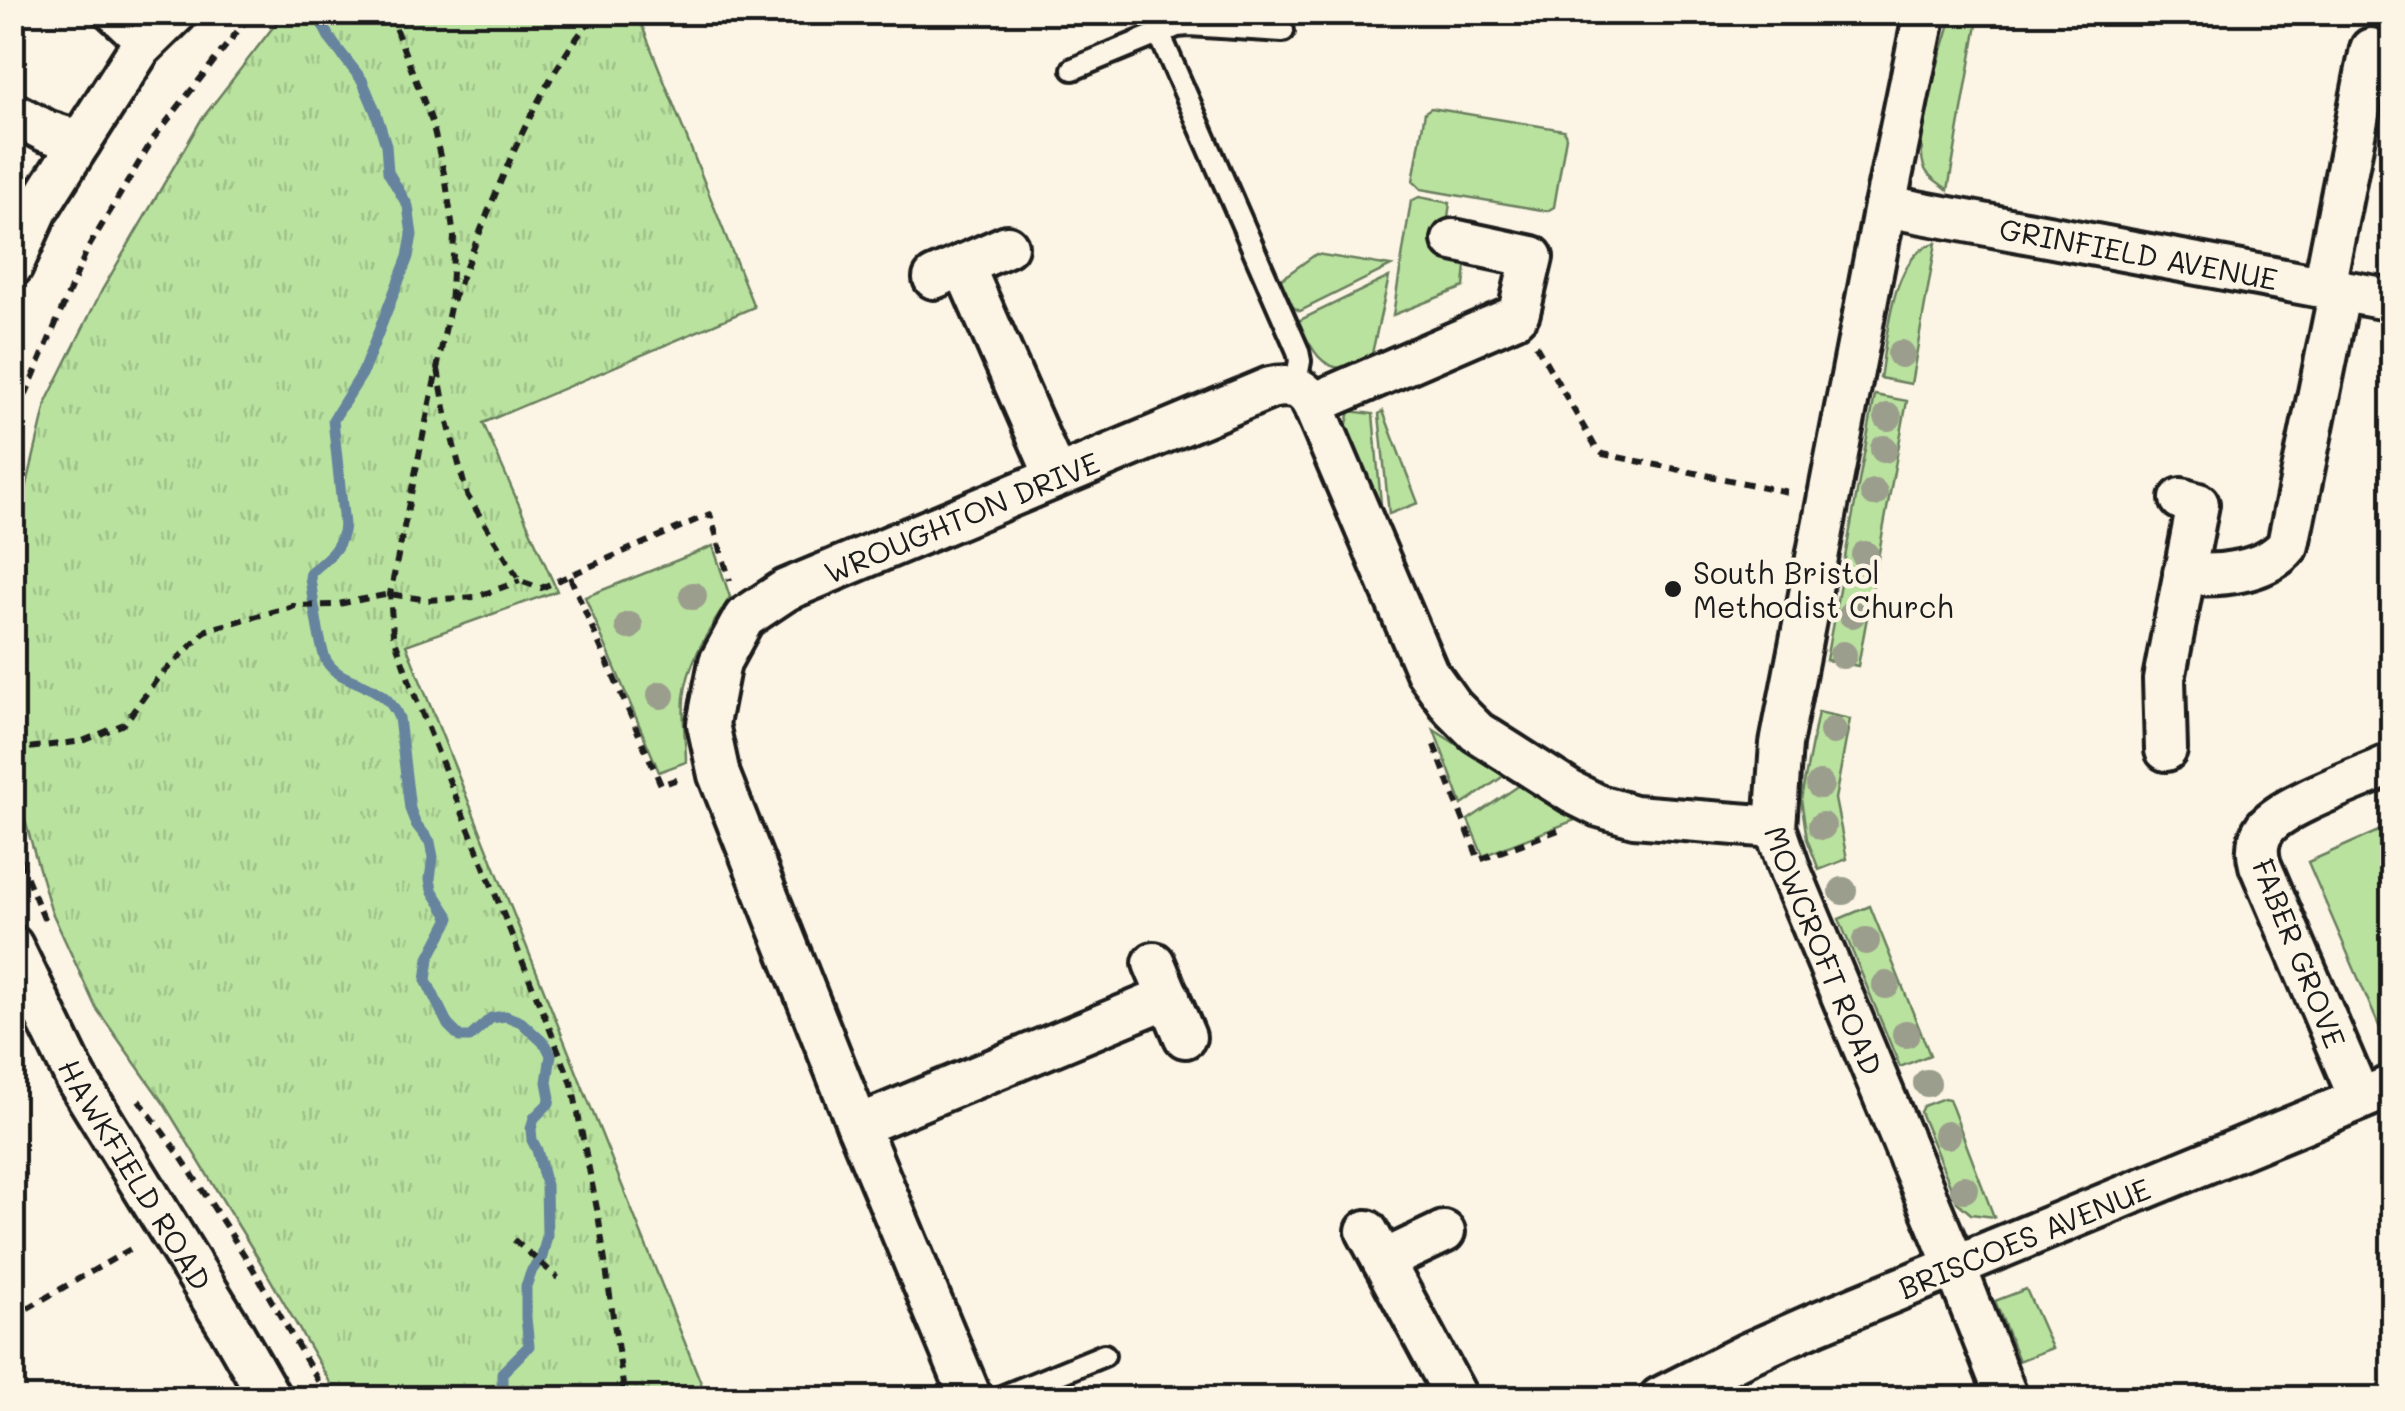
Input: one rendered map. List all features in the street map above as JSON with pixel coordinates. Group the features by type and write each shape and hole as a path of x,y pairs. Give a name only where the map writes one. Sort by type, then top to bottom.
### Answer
{"street":[{"path":"12,266 38,210 140,48 177,12"},
{"name":"MOWCROFT ROAD","path":"1925,12 1782,744 1775,828 2007,1398"},
{"path":"2184,573 2234,573 2274,558 2288,545 2332,288 2377,62"},
{"path":"12,113 46,131 80,142"},
{"path":"12,178 38,210"},
{"name":"GRINFIELD AVENUE","path":"1885,206 2392,300"},
{"path":"1454,240 1532,257 1518,313"},
{"path":"1006,246 949,271 1056,477"},
{"name":"WROUGHTON DRIVE","path":"971,1398 858,1126 717,765 708,724 720,662 744,618 786,590 1270,388 1304,395 1518,313"},
{"path":"1304,395 1427,672 1452,708 1477,732 1572,792 1609,810 1649,818 1775,828"},
{"path":"2166,750 2164,679 2198,504 2181,499"},
{"name":"FABER GROVE","path":"2376,1093 2260,865 2258,845 2267,825 2289,808 2392,764"},
{"name":"HAWKFIELD ROAD","path":"12,946 76,1078 270,1398"},
{"path":"858,1126 1162,980 1185,1037"},
{"name":"BRISCOES AVENUE","path":"1660,1398 1747,1354 2376,1093"},
{"path":"1444,1232 1375,1246 1457,1398"}],"lane":[{"path":"101,12 140,48"},
{"path":"1073,70 1177,26 1283,31"},
{"path":"1159,33 1298,350 1304,395"},
{"path":"1000,1398 1104,1356"}],"path":[{"path":"12,448 20,408 87,250 154,138 256,12"},
{"path":"389,12 432,122 454,237 450,307 390,594 393,634 412,692 572,1084 598,1214 625,1398"},
{"path":"450,307 527,127 553,76 597,12"},
{"path":"1518,313 1603,454 1828,500"},
{"path":"437,363 446,419 468,495 520,580 542,588 710,514 744,618"},
{"path":"570,576 661,786 717,765"},
{"path":"12,750 83,741 124,724 157,680 207,630 292,606 333,605 390,594 428,600 476,597 520,580"},
{"path":"1452,708 1426,726 1479,860 1609,810"},
{"path":"12,825 25,874 47,926"},
{"path":"132,1090 252,1267 328,1398"},
{"path":"12,1317 168,1228"},
{"path":"514,1240 558,1278"}],"green space":[{"path":"284,13 637,13 754,307 483,423 557,591 406,645 707,1398 339,1398 164,1104 96,1008 51,910 12,765 13,544 47,400 102,290 201,120"},
{"path":"1953,13 1979,13 1948,190 1925,169 1922,137 1930,92"},
{"path":"1431,108 1564,130 1554,207 1547,211 1421,189 1413,181 1425,112"},
{"path":"1419,197 1450,203 1442,260 1466,265 1464,287 1393,315 1411,201"},
{"path":"1936,243 1911,384 1880,378 1900,280 1921,250"},
{"path":"1316,254 1391,266 1300,311 1293,307 1280,280"},
{"path":"1389,277 1371,358 1338,368 1323,360 1298,321"},
{"path":"1875,395 1907,401 1858,666 1826,660"},
{"path":"1350,411 1373,414 1382,515 1377,516 1345,432"},
{"path":"1383,411 1418,503 1389,514 1379,414"},
{"path":"713,546 730,597 701,645 686,684 686,762 659,772 585,597"},
{"path":"1818,712 1850,719 1835,799 1847,859 1819,870 1807,839 1801,799"},
{"path":"1434,730 1505,775 1462,805"},
{"path":"1520,785 1575,820 1483,856 1468,820"},
{"path":"2392,825 2392,1056 2308,862"},
{"path":"1870,906 1930,1055 1900,1067 1839,919"},
{"path":"1949,1099 1994,1217 1971,1214 1957,1202 1920,1112 1923,1106"},
{"path":"2026,1289 2052,1348 2019,1361 1995,1301"}],"waterway":[{"path":"316,12 330,39 362,80 386,145 388,172 408,206 412,235 408,257 362,374 333,420 344,525 337,546 311,572 322,647 334,670 383,696 399,718 410,809 430,842 432,890 450,918 429,958 426,980 448,1025 460,1037 470,1037 491,1018 506,1016 521,1022 546,1045 551,1055 549,1103 534,1118 531,1129 546,1185 547,1236 542,1257 526,1286 529,1346 502,1373 502,1398"}],"place":[{"name":"South Bristol Methodist Church","path":"1673,589"}]}
